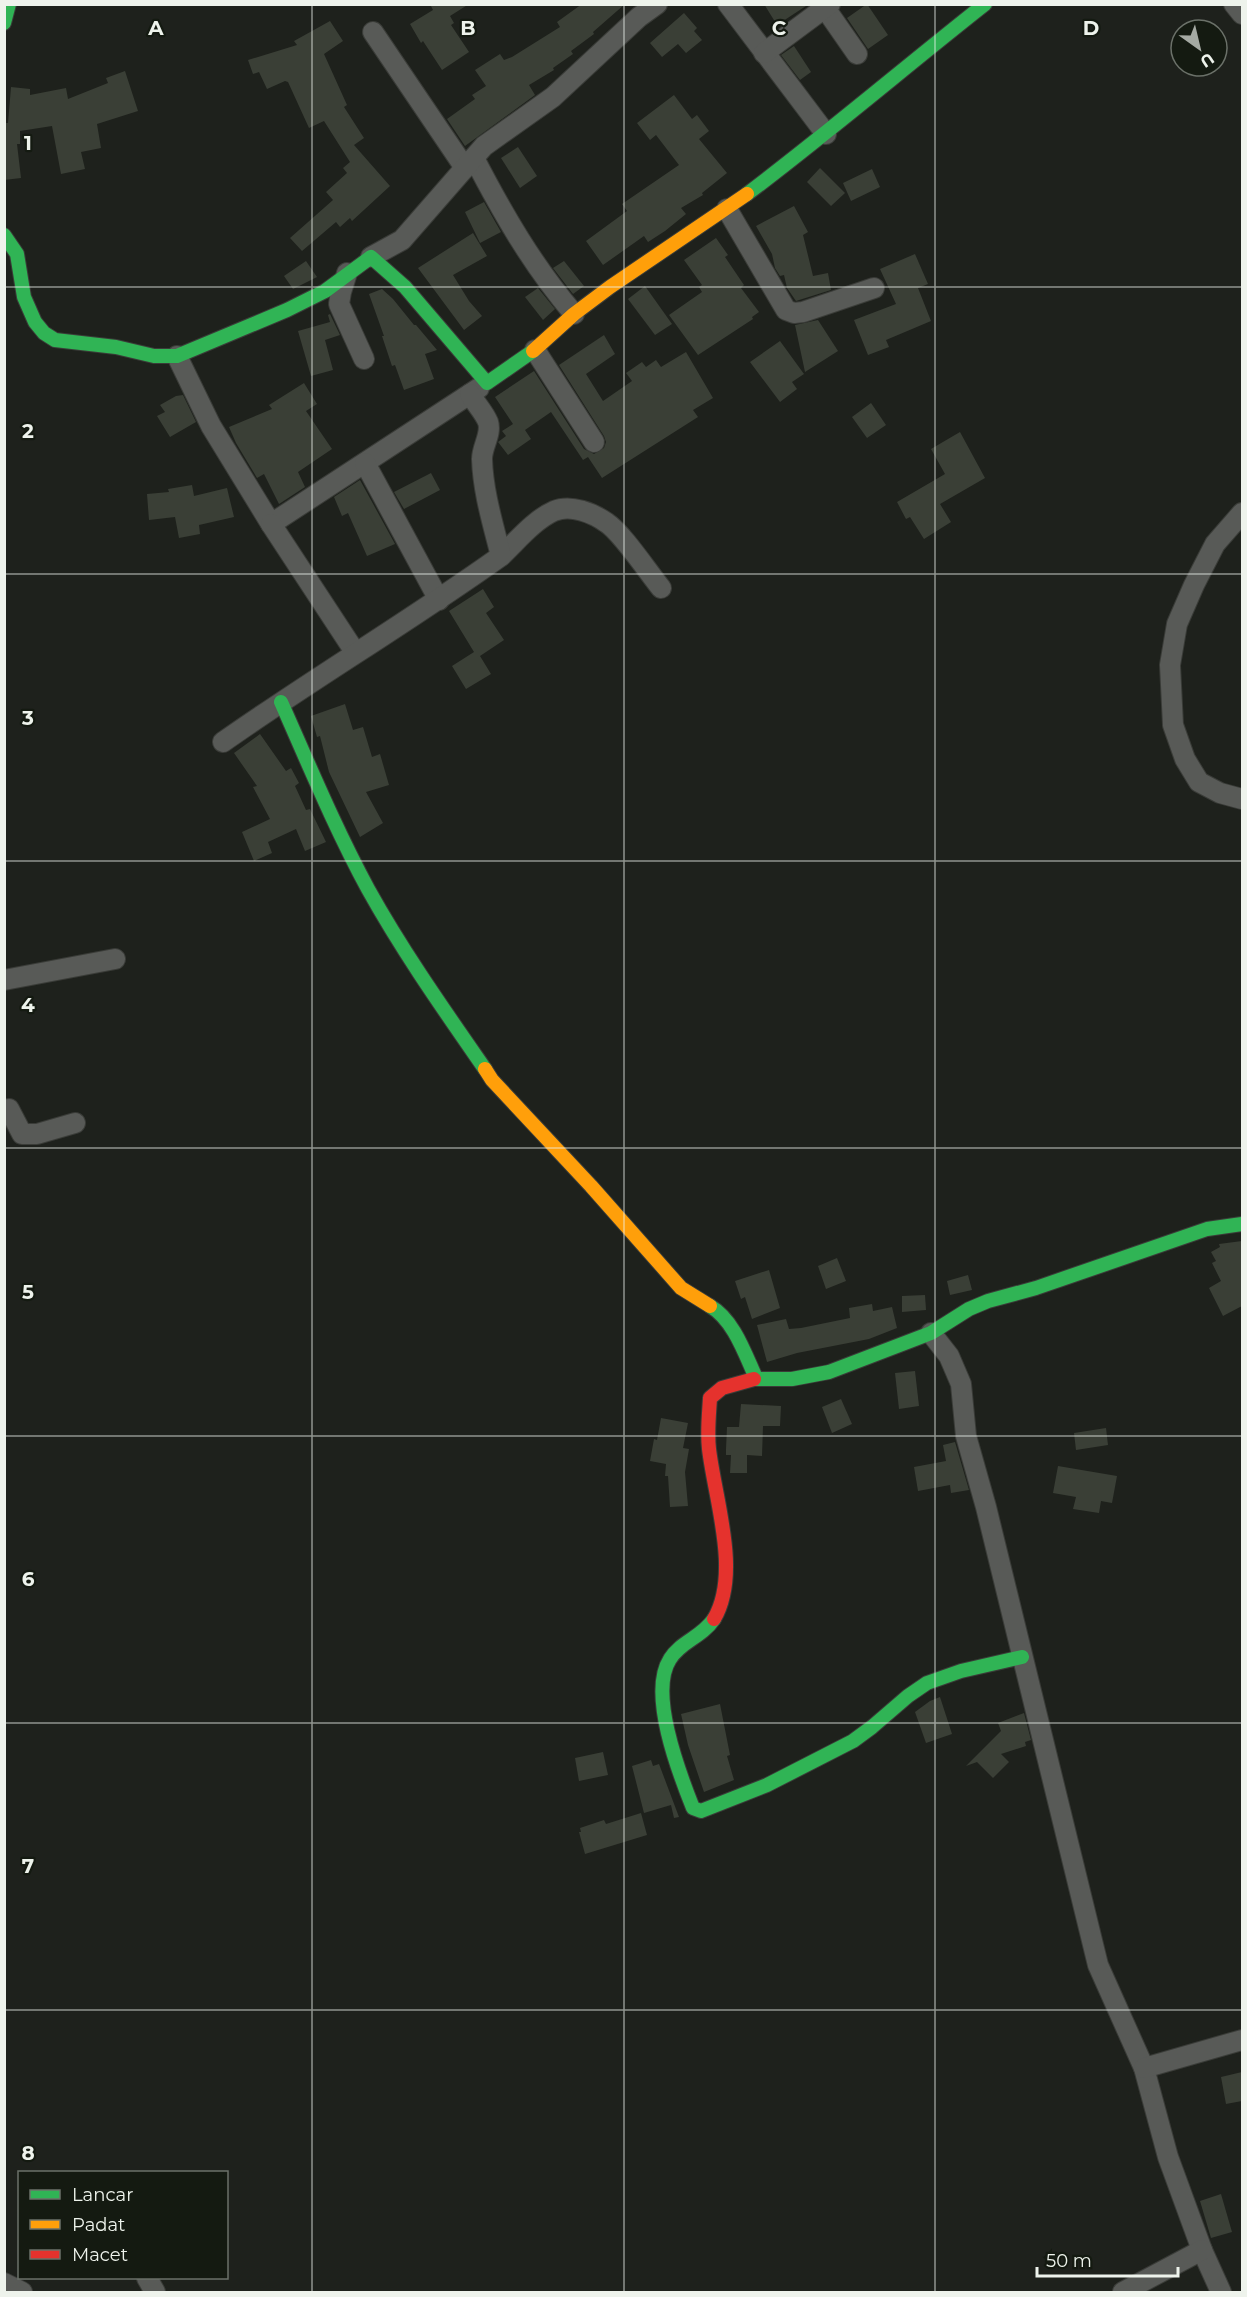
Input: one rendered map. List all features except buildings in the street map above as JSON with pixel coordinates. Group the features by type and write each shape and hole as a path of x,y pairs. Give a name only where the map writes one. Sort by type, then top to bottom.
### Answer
{"street":[{"path":"4,23 9,4"},
{"path":"4,235 17,254 24,297 34,322 44,333 55,340 116,346 154,356 177,356 245,329 313,298 371,257 402,240 484,147 553,97 639,16 657,4"},
{"path":"728,4 826,134"},
{"path":"271,524 535,350 574,314 610,286 727,209 826,134 876,90 985,4"},
{"path":"1234,4 1242,14"},
{"path":"764,52 827,6 857,54"},
{"path":"373,32 470,163 533,262 574,314"},
{"path":"727,209 786,310 794,314 803,312 874,288"},
{"path":"371,257 405,287 487,383"},
{"path":"347,273 339,304 364,359"},
{"path":"535,350 594,442"},
{"path":"177,356 211,426 271,524 355,652"},
{"path":"470,394 488,422 489,432 482,455 483,475 485,494 501,556"},
{"path":"364,463 439,600"},
{"path":"223,742 355,652 439,600 501,556 545,517 564,508 574,509 609,524 661,588"},
{"path":"1242,513 1215,544 1194,585 1177,624 1170,665 1173,725 1185,759 1199,782 1220,793 1242,799"},
{"path":"281,702 330,814 368,888 407,955 492,1080 591,1186 681,1288 718,1310 737,1338 756,1377"},
{"path":"4,980 114,959"},
{"path":"6,1105 22,1134 37,1134 75,1123"},
{"path":"1022,1657 927,1683 893,1707 867,1733 853,1741 767,1785 701,1811 693,1808 676,1765 665,1720 662,1691 665,1668 677,1648 701,1635 717,1615 723,1600 726,1556 708,1446 710,1398 722,1388 756,1377 792,1379 829,1372 931,1333 969,1309 988,1301 1036,1288 1207,1229 1242,1224"},
{"path":"931,1333 949,1356 961,1384 966,1436 986,1507 1098,1965 1144,2068 1168,2157 1202,2250 1221,2292"},
{"path":"1144,2068 1242,2040"},
{"path":"1123,2292 1202,2250"},
{"path":"4,2283 22,2292"}],"traffic: fast":[{"path":"4,23 9,4"},
{"path":"747,194 985,4"},
{"path":"4,235 17,254 24,297 35,322 44,333 55,340 116,347 154,356 177,356 287,310 325,291 371,257 405,287 487,383 533,351"},
{"path":"281,702 333,820 368,889 439,1003 485,1069"},
{"path":"754,1379 792,1379 829,1372 931,1333 969,1309 988,1301 1036,1288 1207,1229 1242,1224"},
{"path":"710,1306 726,1320 732,1329 756,1378"},
{"path":"714,1619 670,1659 664,1674 662,1692 668,1733 680,1775 693,1808 701,1811 767,1785 853,1741 927,1683 961,1671 1022,1657"}],"traffic: slow":[{"path":"533,351 574,314 610,287 747,194"},
{"path":"485,1069 492,1080 591,1186 681,1288 710,1306"}],"traffic: jam":[{"path":"714,1619 722,1601 726,1558 709,1449 710,1398 722,1388 754,1379"}]}
